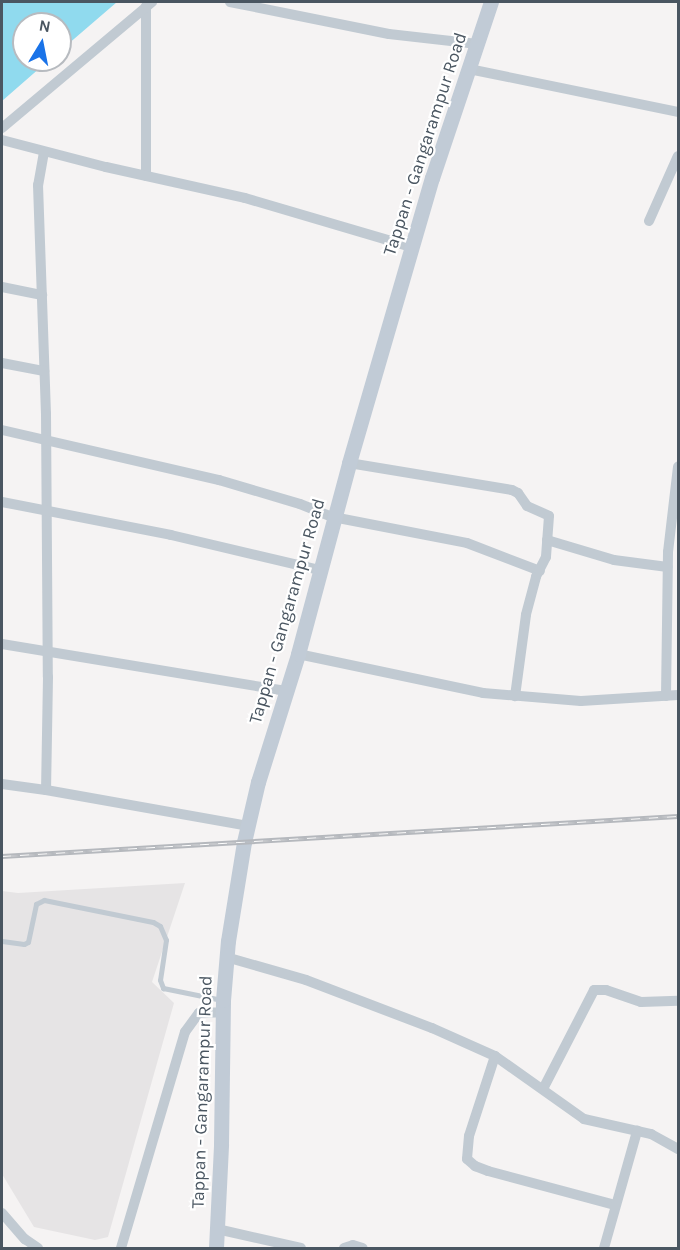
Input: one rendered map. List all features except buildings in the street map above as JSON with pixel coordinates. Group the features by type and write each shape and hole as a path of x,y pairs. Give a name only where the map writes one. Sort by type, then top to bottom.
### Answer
{"main road":[{"name":"Tappan - Gangarampur Road","path":"216,1248 226,957 248,826 258,782 298,654 333,517 412,247 491,2"}],"street":[{"path":"230,2 389,34 477,44"},
{"path":"2,128 149,4"},
{"path":"146,176 149,4"},
{"path":"468,69 678,112"},
{"path":"2,140 44,152 266,203 412,247"},
{"path":"44,152 38,185 46,438 46,790"},
{"path":"649,221 678,156"},
{"path":"2,287 42,295"},
{"path":"2,363 44,371"},
{"path":"2,430 46,438 219,480 300,504 333,517 460,542 540,571"},
{"path":"349,463 518,493 527,506 549,516 546,557 526,615 514,696"},
{"path":"666,696 670,525 678,467"},
{"path":"2,502 171,535 319,570"},
{"path":"547,540 614,560 668,567"},
{"path":"2,644 286,691"},
{"path":"298,654 483,693 581,700 678,695"},
{"path":"2,784 248,826"},
{"path":"226,957 270,968 358,999 495,1056 584,1119 637,1131 669,1142 678,1149"},
{"path":"543,1089 594,990 598,988 641,1002 678,1001"},
{"path":"121,1248 184,1032 199,1013 223,1006"},
{"path":"495,1056 469,1136 467,1159 475,1166 488,1171 615,1205"},
{"path":"604,1248 637,1131"},
{"path":"2,1214 25,1239 38,1248"},
{"path":"217,1229 301,1248"},
{"path":"344,1248 353,1245 363,1248"}],"lane":[{"path":"2,941 24,944 28,942 36,904 44,900 153,922 160,926 166,940 160,980 163,988 223,1006"}],"shaded area":[{"path":"185,883 152,982 174,1003 108,1237 95,1240 34,1227 2,1174 2,891 18,893"}],"water":[{"path":"2,2 117,2 72,41 72,12 12,12 12,72 35,72 2,101"}],"railway":[{"path":"2,856 678,816"}]}
